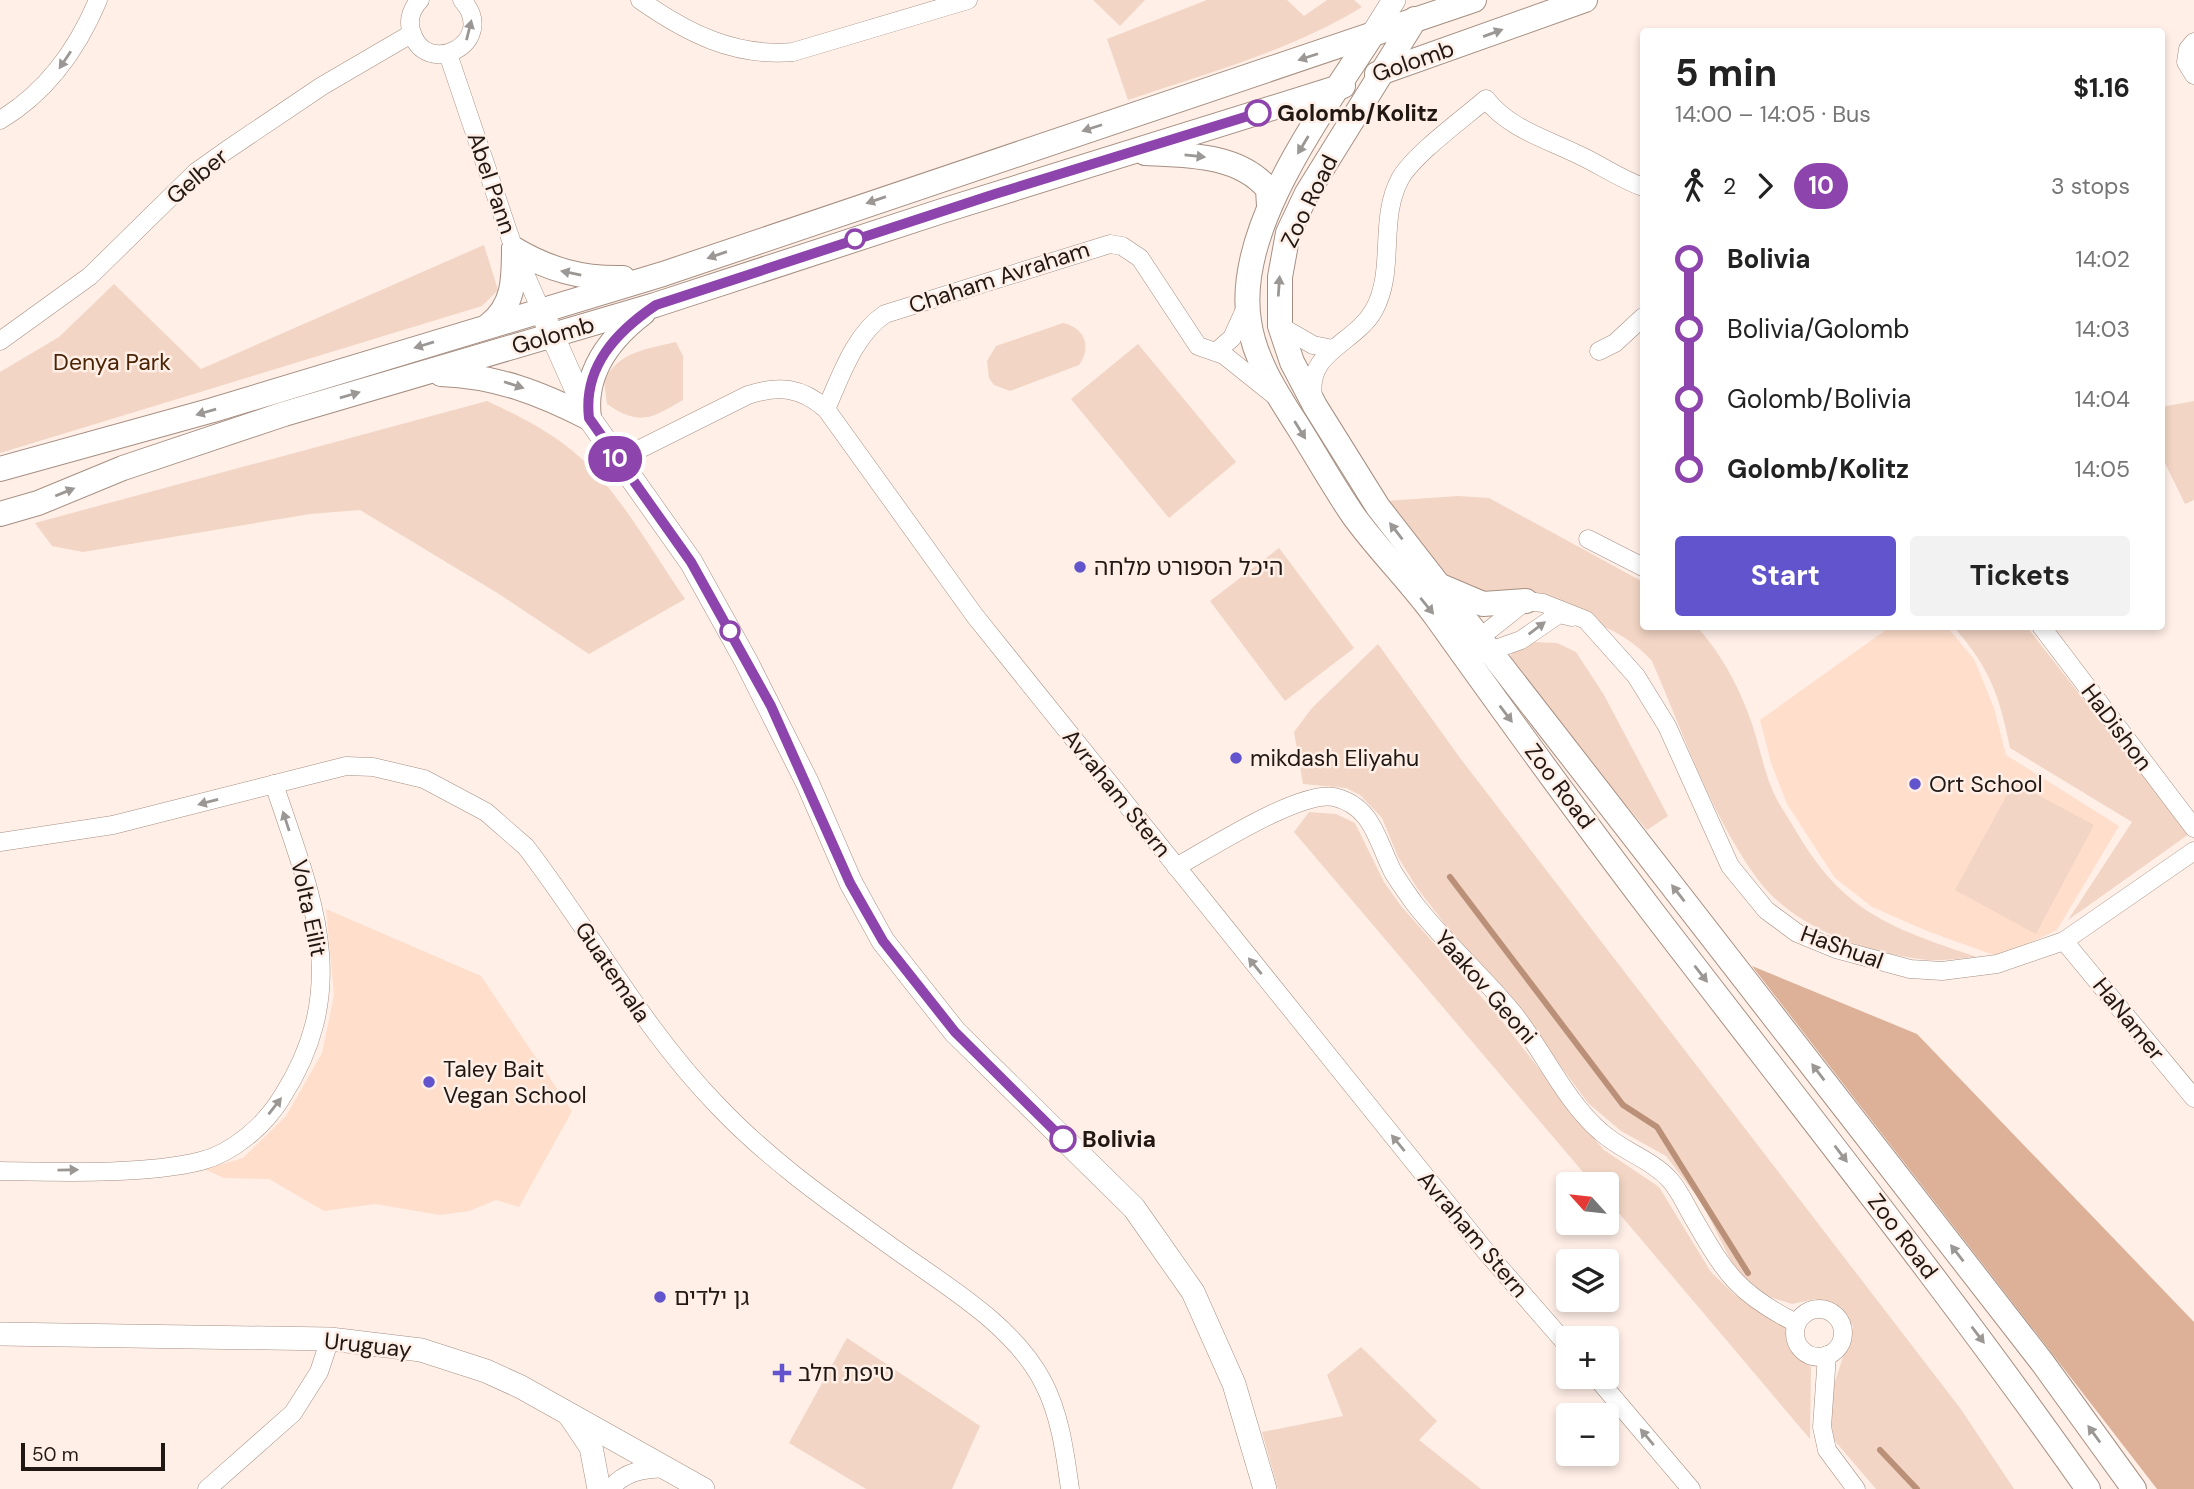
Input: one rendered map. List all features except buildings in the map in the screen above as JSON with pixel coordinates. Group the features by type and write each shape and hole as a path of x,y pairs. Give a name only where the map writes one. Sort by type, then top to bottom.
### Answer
{"main road":[{"name":"Golomb","path":"0,470 213,410 663,274 1372,35 1421,9 1474,0"},
{"name":"Golomb","path":"0,514 38,503 197,442 656,305 1127,152 1339,87 1585,0"},
{"name":"Zoo Road","path":"1421,9 1307,194 1288,233 1280,277 1280,326 1292,362 1315,406 1378,507 1438,585 1477,650 1651,909 1794,1092 2001,1366 2088,1489"},
{"name":"Zoo Road","path":"1372,35 1269,206 1259,235 1248,301 1253,339 1282,401 1353,515 1435,616 1477,650 2042,1362 2134,1489"},
{"path":"1127,152 1204,157 1237,166 1268,189 1269,206"},
{"path":"489,325 506,310 509,301 514,278 514,249 552,269 576,275 604,279 663,274"},
{"path":"589,418 587,393 603,354 627,326 656,305"},
{"path":"422,373 466,375 504,381 552,399 589,418"},
{"path":"1438,585 1461,598 1483,604 1525,601"}],"street":[{"path":"0,120 46,86 76,43 98,0"},
{"path":"420,0 411,15 411,34 424,50 433,54 448,54 463,46 472,27 472,16 462,0"},
{"path":"640,0 714,42 746,52 772,54 793,52 968,0"},
{"path":"1372,35 1394,0"},
{"name":"Gelber","path":"0,341 90,276 196,173 217,157 313,91 411,34"},
{"path":"2194,42 2188,49 2186,62 2194,75"},
{"name":"Abel Pann","path":"448,54 514,249 541,310"},
{"path":"1315,406 1312,388 1317,364 1361,329 1382,293 1388,218 1400,178 1414,162 1486,99 1498,115 1519,127 1640,186"},
{"name":"Chaham Avraham","path":"826,410 860,339 873,323 885,314 1097,246 1122,246 1140,258 1191,339 1204,349 1217,351 1282,401"},
{"path":"1217,351 1232,338 1248,301"},
{"path":"541,310 589,418 616,461 691,562 771,706 850,883 883,941 955,1032 1134,1208 1175,1263 1209,1322 1234,1384 1265,1489"},
{"path":"1599,351 1615,343 1640,320"},
{"path":"1280,326 1306,341 1333,349"},
{"name":"Avraham Stern","path":"616,461 748,395 770,387 796,391 813,398 826,410 975,616 1487,1253 1556,1332"},
{"path":"1588,539 1640,565"},
{"path":"1477,650 1525,601"},
{"name":"HaShual","path":"1525,601 1543,603 1586,620 1636,676 1667,726 1730,866 1766,910 1797,933 1878,962 1910,969 1942,971 1997,964 2064,940 2194,851"},
{"path":"1477,650 1521,639 1559,614 1586,620"},
{"name":"HaDishon","path":"2044,630 2194,828"},
{"name":"Guatemala","path":"0,842 113,825 345,766 401,772 458,794 507,827 545,871 671,1055 727,1115 790,1173 989,1319 1027,1358 1043,1382 1053,1407 1070,1489"},
{"name":"Volta Eilit","path":"0,1171 165,1168 203,1161 227,1150 254,1131 277,1105 308,1052 316,1025 321,967 310,891 274,784"},
{"name":"Yaakov Geoni","path":"1176,867 1287,807 1309,799 1331,797 1351,803 1367,816 1376,830 1394,873 1414,903 1512,1012 1582,1111 1601,1132 1655,1166 1672,1182 1728,1276 1742,1291 1796,1324"},
{"name":"HaNamer","path":"2064,940 2194,1098"},
{"path":"1813,1309 1832,1312 1838,1318 1842,1337 1840,1345 1827,1355 1810,1355 1800,1348 1796,1340 1796,1324 1813,1309"},
{"name":"Uruguay","path":"0,1334 330,1339 399,1346 486,1371 566,1410 703,1489"},
{"path":"207,1489 293,1413 319,1372 330,1339"},
{"path":"1827,1355 1822,1427 1827,1451 1856,1489"},
{"path":"1606,1389 1691,1489"},
{"path":"566,1410 591,1447 599,1489"},
{"path":"610,1489 621,1477 632,1472 667,1468"}],"shaded area":[{"name":"Ort School","path":"1886,630 1950,630 1974,659 1994,708 2006,755 2119,826 2057,930 1999,957 1927,931 1872,907 1835,878 1787,804 1771,763 1760,720"},
{"name":"Taley Bait Vegan School","path":"326,909 481,976 572,1111 519,1207 496,1200 469,1211 440,1215 375,1204 324,1211 269,1179 224,1178 204,1169 243,1158 286,1116 322,1053 334,995"},
{"path":"1752,966 1917,1034 2194,1322 2194,1489 2157,1489"}],"green space":[{"path":"1093,0 1145,0 1120,26"},
{"path":"1207,0 1287,0 1304,16 1327,0 1354,0 1362,7 1335,23 1277,49 1128,100 1107,39"},
{"name":"Denya Park","path":"484,245 498,290 482,306 0,453 0,372 59,337 114,284 201,369"},
{"path":"1063,323 1077,329 1084,339 1085,352 1079,365 1010,391 994,385 989,378 987,361 996,346"},
{"path":"676,342 683,356 683,400 662,412 645,417 628,415 607,404 604,381 617,364 634,353"},
{"path":"1138,344 1236,462 1169,518 1071,399"},
{"path":"487,401 549,434 597,474 624,508 685,599 589,654 499,594 360,510 310,514 83,552 52,546 35,523"},
{"path":"2194,401 2194,500 2185,504 2165,463 2165,406"},
{"path":"1458,496 1489,498 1640,580 1640,630 1700,630 1705,636 1738,690 1776,799 1811,855 1830,879 1849,897 1893,925 1977,957 1929,960 1882,952 1834,936 1790,911 1756,877 1725,826 1698,772 1652,661 1628,640 1600,625 1508,600 1450,578 1418,553 1385,501"},
{"path":"1279,548 1354,648 1285,701 1210,601"},
{"path":"1956,630 2029,630 2189,834 2068,920 2132,822 2010,748 1997,697 1985,670"},
{"path":"1533,642 1557,643 1576,652 1604,695 1668,816 1647,830 1508,666 1512,652"},
{"path":"1378,644 1460,758 1960,1408 2014,1489 1876,1489 1834,1440 1828,1403 1853,1326 1841,1307 1815,1299 1792,1304 1767,1296 1735,1269 1702,1203 1666,1156 1621,1131 1588,1103 1530,1025 1465,950 1417,888 1398,857 1382,818 1360,795 1346,788 1303,784 1294,732 1312,708"},
{"path":"2014,782 2094,825 2036,934 1955,890"},
{"path":"1309,812 1336,814 1355,823 1384,882 1401,906 1499,1017 1584,1127 1604,1150 1659,1187 1711,1272 1735,1295 1787,1327 1788,1344 1811,1367 1810,1439 1619,1213 1619,1172 1583,1172 1294,832"},
{"path":"847,1338 980,1426 952,1489 866,1489 789,1443"},
{"path":"1361,1347 1437,1421 1419,1440 1481,1489 1278,1489 1262,1432 1343,1416 1327,1375"}],"waterway":[{"path":"1450,877 1623,1105 1657,1127 1748,1273"},
{"path":"1880,1450 1917,1489"}],"bus line":[{"name":"10","path":"1063,1139 955,1032 925,998 867,916 759,683 691,562 616,461 589,418 587,393 603,354 627,326 656,305 995,194 1258,113"}],"place":[{"name":"Golomb/Kolitz","path":"1258,113"},
{"name":"היכל הספורט מלחה","path":"1080,567"},
{"name":"mikdash Eliyahu","path":"1236,758"},
{"name":"Ort School","path":"1915,784"},
{"name":"Taley Bait Vegan School","path":"429,1082"},
{"name":"Bolivia","path":"1063,1139"},
{"name":"גן ילדים","path":"660,1297"},
{"name":"טיפת חלב","path":"782,1373"}]}
